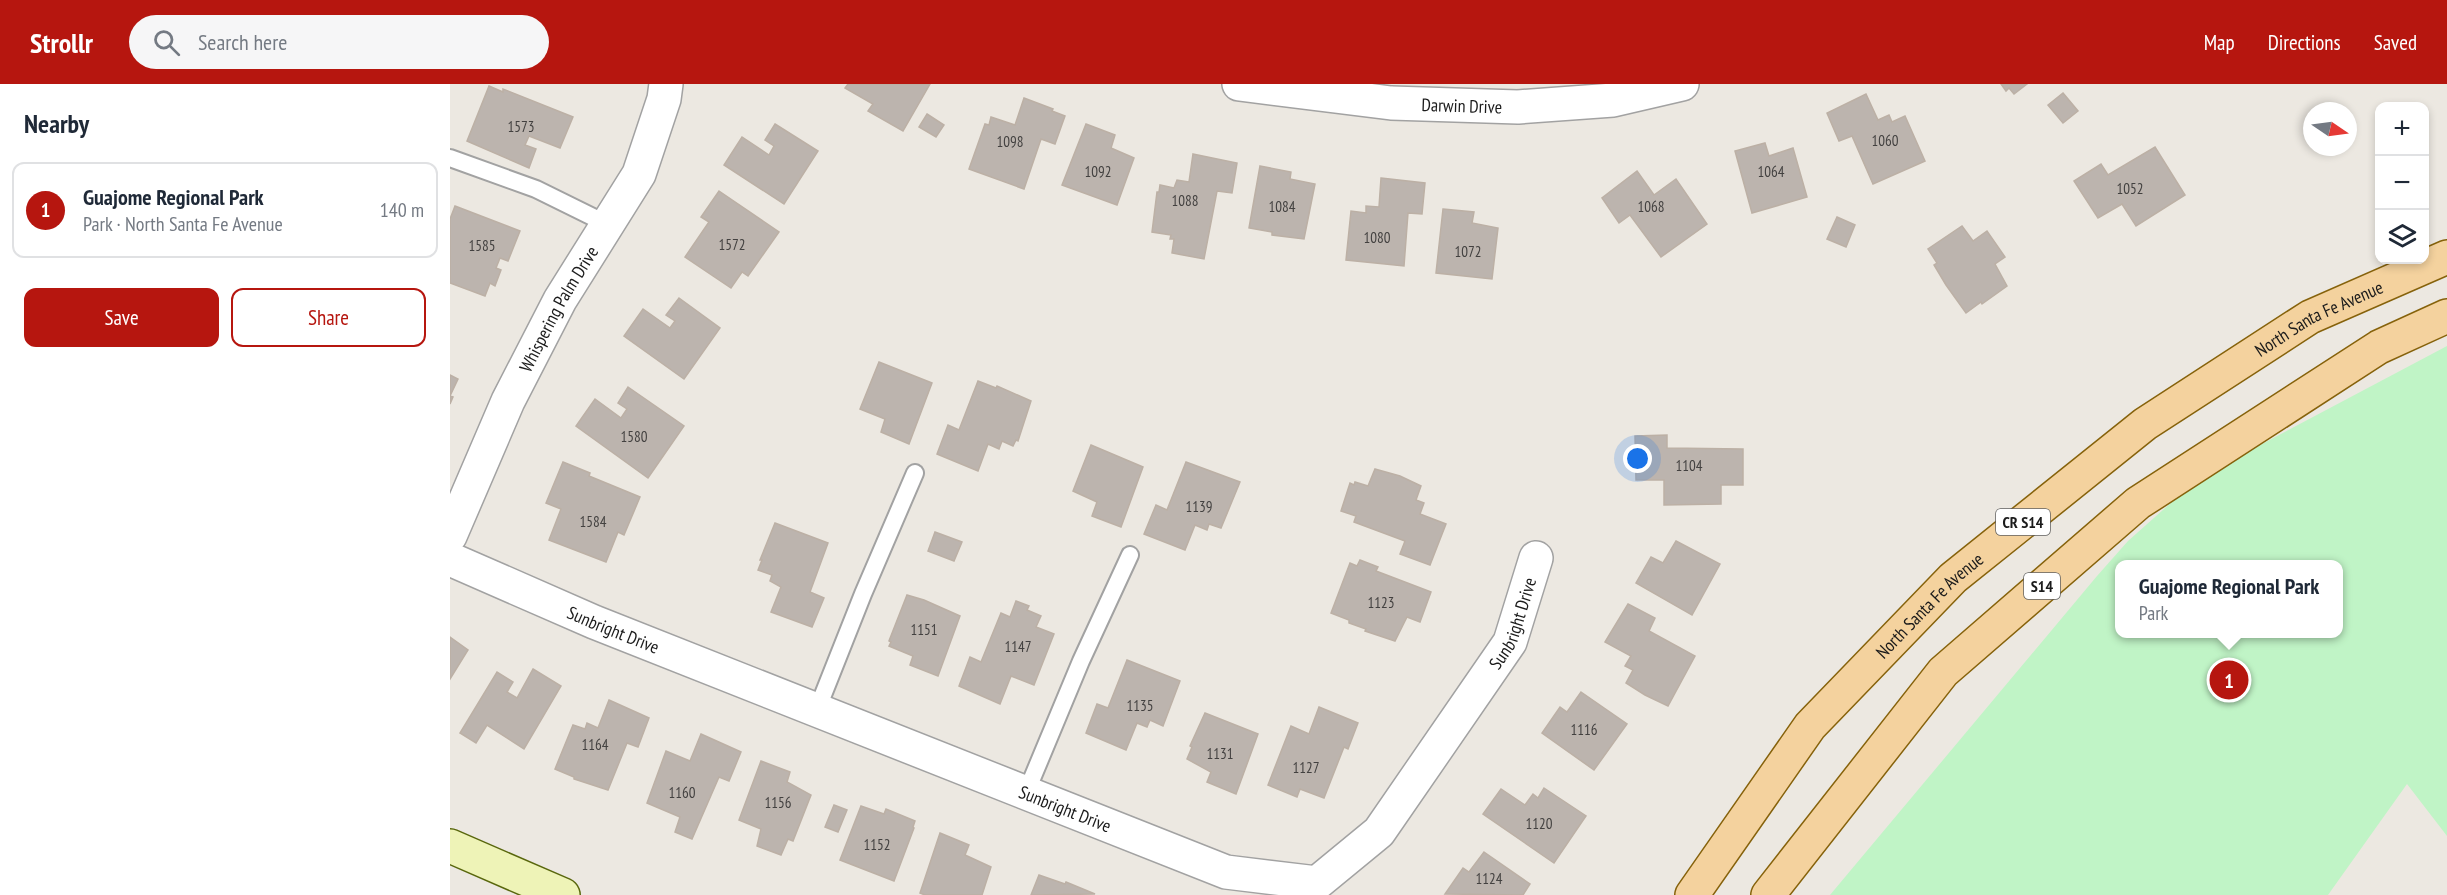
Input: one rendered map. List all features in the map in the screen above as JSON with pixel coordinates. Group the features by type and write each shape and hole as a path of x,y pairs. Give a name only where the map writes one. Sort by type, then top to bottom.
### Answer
{"main road":[{"name":"North Santa Fe Avenue","path":"1692,895 1810,726 1953,578 2145,424 2310,317 2447,257"},
{"name":"S14","path":"1768,895 1943,672 2138,503 2379,347 2447,316"},
{"path":"450,846 563,895"}],"street":[{"name":"Whispering Palm Drive","path":"450,536 508,400 560,300 639,174 664,99 666,84"},
{"name":"Darwin Drive","path":"1239,84 1391,103 1518,107 1613,100 1682,84"},
{"name":"Sunbright Drive","path":"450,559 594,621 1226,872 1317,883 1379,832 1510,642 1536,558"}],"lane":[{"path":"450,158 536,189 607,224"},
{"path":"817,710 863,594 915,473"},
{"path":"1026,793 1081,661 1130,555"}],"green space":[{"path":"2447,346 2447,836 2407,784 2328,895 1830,895 2097,576 2128,541 2173,501 2228,462"}],"building":[{"path":"848,84 930,84 903,131 868,111 873,104 845,88"},
{"path":"2001,84 2027,84 2014,94 2009,88 2006,91"},
{"path":"489,86 503,92 503,89 573,117 560,148 529,136 525,145 536,149 529,168 467,141"},
{"path":"2063,93 2078,111 2063,123 2048,105"},
{"path":"1866,94 1878,120 1889,115 1892,122 1905,116 1925,161 1873,184 1852,136 1839,141 1827,113"},
{"path":"1024,98 1065,116 1055,144 1041,139 1024,189 969,169 985,124 989,125 991,117 1015,125"},
{"path":"927,114 944,125 936,137 919,127"},
{"path":"775,124 818,151 784,204 724,165 742,137 769,155 774,146 765,140"},
{"path":"1086,124 1115,135 1111,148 1134,158 1117,205 1062,185"},
{"path":"1765,143 1769,156 1793,148 1807,197 1752,213 1735,151"},
{"path":"2155,147 2185,195 2136,226 2122,204 2098,218 2074,181 2101,164 2108,175"},
{"path":"1193,154 1237,163 1232,193 1217,191 1204,259 1172,253 1174,239 1170,239 1171,235 1152,232 1160,185 1174,188 1177,180 1189,182"},
{"path":"1260,166 1291,172 1290,179 1315,184 1304,239 1272,235 1272,232 1249,228"},
{"path":"1637,171 1654,195 1676,179 1707,224 1661,257 1630,215 1619,223 1602,198"},
{"path":"1381,178 1425,183 1422,214 1408,213 1404,266 1346,260 1351,211 1366,213 1366,206 1379,207"},
{"path":"719,191 779,232 748,276 742,272 731,288 685,257 709,222 701,217"},
{"path":"455,206 520,231 508,261 500,258 496,268 501,270 495,286 490,283 485,296 450,283 450,219"},
{"path":"1443,209 1474,212 1472,223 1498,228 1492,279 1436,273"},
{"path":"1837,217 1855,225 1846,247 1827,239"},
{"path":"1962,226 1973,241 1987,231 2005,257 1995,264 2007,286 1966,313 1934,265 1937,263 1928,249"},
{"path":"679,298 720,328 684,379 624,336 643,309 670,328 675,321 666,315"},
{"path":"879,362 932,383 909,444 881,432 885,419 860,409"},
{"path":"450,375 458,379 450,396"},
{"path":"978,381 996,388 997,386 1031,401 1018,441 1016,440 1013,446 1002,441 999,449 988,444 978,471 937,454 948,425 959,430"},
{"path":"628,387 684,426 648,478 576,426 595,399 621,418 627,409 618,403"},
{"path":"1667,435 1667,448 1743,449 1743,485 1721,485 1721,504 1664,505 1664,480 1636,480 1635,436"},
{"path":"1091,445 1143,467 1121,527 1092,516 1097,502 1073,491"},
{"path":"563,462 590,473 589,476 640,497 624,535 618,532 606,562 549,540 561,509 546,503"},
{"path":"1186,462 1240,482 1221,528 1209,524 1207,530 1195,525 1185,550 1144,534 1156,505 1167,510"},
{"path":"1375,469 1400,476 1421,486 1416,500 1424,503 1420,514 1446,524 1430,565 1400,554 1405,541 1354,522 1356,516 1341,511 1350,483 1354,485 1355,482 1368,486"},
{"path":"775,523 828,543 810,592 824,598 812,627 771,612 781,587 770,581 772,575 758,570"},
{"path":"935,532 962,542 954,561 928,551"},
{"path":"1676,541 1720,564 1692,615 1636,583 1651,557 1663,563"},
{"path":"1360,560 1378,567 1376,571 1431,592 1420,622 1407,617 1395,641 1365,631 1366,629 1349,623 1349,620 1331,613 1350,563 1357,566"},
{"path":"907,595 960,616 938,676 910,665 913,656 889,646"},
{"path":"1016,601 1029,606 1027,610 1041,616 1036,627 1054,634 1034,685 1011,676 1000,704 959,686 970,657 981,662 1001,613 1010,617"},
{"path":"1628,604 1655,618 1649,631 1695,656 1668,706 1626,683 1633,670 1625,666 1631,656 1605,642"},
{"path":"450,637 468,650 450,679"},
{"path":"1127,660 1180,681 1163,726 1150,720 1147,727 1137,723 1126,750 1086,733 1097,704 1108,708"},
{"path":"533,669 561,686 524,749 487,725 476,743 460,733 497,672 513,682 507,692 517,698"},
{"path":"1581,692 1627,724 1594,770 1542,733 1560,707 1567,712"},
{"path":"609,700 649,718 638,747 627,743 608,790 574,779 555,769 573,725 585,729 587,723 598,728"},
{"path":"1319,707 1358,723 1348,749 1344,747 1324,798 1300,789 1297,797 1268,785 1291,726 1309,734"},
{"path":"1205,713 1258,734 1236,794 1207,782 1211,772 1187,759 1192,747 1190,746"},
{"path":"701,734 741,752 729,781 719,777 692,839 675,832 680,817 647,803 666,751 690,761"},
{"path":"761,761 790,772 787,782 811,795 793,841 788,839 781,855 757,846 761,829 739,820"},
{"path":"1544,788 1586,816 1554,863 1483,814 1501,789 1525,805 1533,794 1538,798"},
{"path":"834,805 847,810 838,832 825,827"},
{"path":"861,806 884,814 886,809 915,821 894,881 840,860"},
{"path":"940,833 969,845 965,855 991,867 982,895 925,895 920,893"},
{"path":"1484,852 1530,884 1523,895 1445,894 1463,868 1469,872"},
{"path":"1039,875 1065,884 1066,882 1095,894 1031,895"}],"place":[{"name":"Guajome Regional Park","path":"2229,680"}]}
